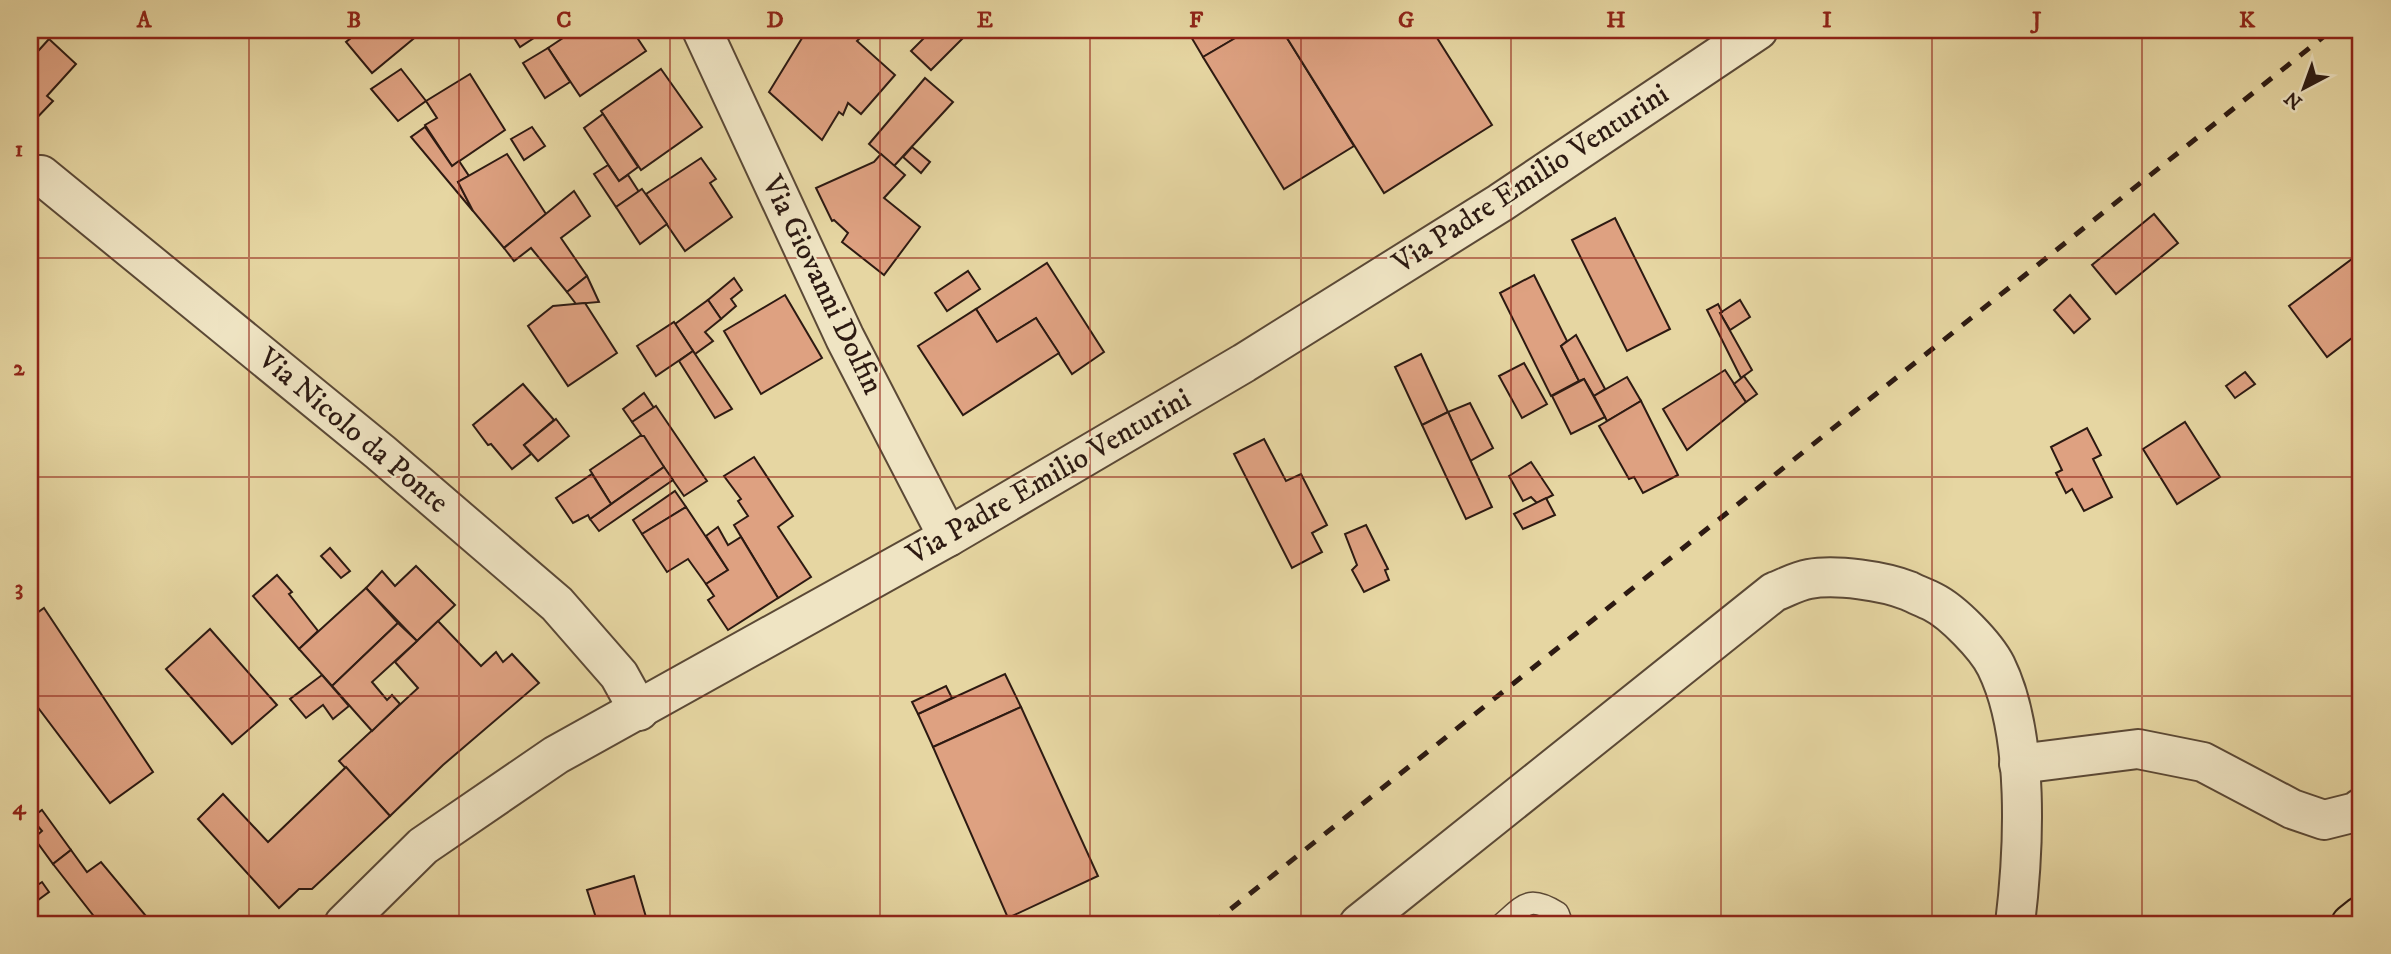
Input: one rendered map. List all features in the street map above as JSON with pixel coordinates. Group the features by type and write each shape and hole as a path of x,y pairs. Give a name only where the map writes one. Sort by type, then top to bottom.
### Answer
{"main road":[{"path":"2351,924 2361,916"}],"street":[{"name":"Via Giovanni Dolfin","path":"702,30 845,338 948,537"},
{"name":"Via Padre Emilio Venturini","path":"344,924 423,846 556,755 948,537 1244,363 1500,203 1758,30"},
{"name":"Via Nicolo da Ponte","path":"41,175 380,452 557,604 620,675 639,711"},
{"path":"1359,924 1774,592 1810,579 1854,579 1895,585 1936,603 1959,622 1996,666 2011,709 2019,764 2023,845 2015,924"},
{"path":"2019,764 2138,749 2203,762 2292,809 2324,820 2356,812 2361,808"},
{"path":"2023,845 2045,924"}],"lane":[{"path":"1502,924 1526,904 1543,903 1558,913 1562,924"}],"building":[{"path":"361,30 424,30 372,73 346,42"},
{"path":"509,30 546,30 520,47"},
{"path":"575,30 632,30 646,51 580,96 548,48"},
{"path":"807,30 858,30 863,35 857,41 895,75 861,114 848,103 843,115 839,112 822,140 769,92"},
{"path":"932,30 971,30 931,70 911,51"},
{"path":"1187,30 1249,30 1203,57"},
{"path":"1249,30 1282,30 1354,146 1284,189 1203,57"},
{"path":"1282,30 1432,30 1492,125 1384,193"},
{"path":"49,39 76,64 47,96 53,101 30,125 30,60"},
{"path":"548,48 570,82 545,98 523,63"},
{"path":"401,69 426,101 398,121 371,89"},
{"path":"661,69 702,127 641,170 601,111"},
{"path":"470,74 505,130 452,166 425,125 437,118 426,101"},
{"path":"925,78 953,102 894,166 869,144"},
{"path":"603,114 638,167 619,181 584,128"},
{"path":"425,127 452,166 459,161 469,176 458,182 473,211 411,137"},
{"path":"532,127 545,146 524,160 511,139"},
{"path":"912,147 930,162 921,173 903,157"},
{"path":"507,154 546,214 504,248 473,211 458,182"},
{"path":"881,154 905,175 884,198 920,227 884,275 842,242 848,233 832,221 816,188 874,162"},
{"path":"701,158 716,179 710,183 732,217 685,251 646,194"},
{"path":"608,165 619,181 628,175 639,192 616,207 594,174"},
{"path":"642,189 667,224 640,244 616,207"},
{"path":"574,191 590,216 561,238 587,276 567,292 531,248 514,261 504,248"},
{"path":"2154,214 2178,243 2116,294 2092,265"},
{"path":"1615,218 1670,329 1627,351 1572,240"},
{"path":"2356,256 2361,263 2361,331 2327,357 2289,306"},
{"path":"1047,263 1104,352 1072,374 1036,318 997,342 976,309"},
{"path":"968,271 980,289 947,311 935,293"},
{"path":"1534,275 1567,341 1561,346 1579,381 1551,396 1500,293"},
{"path":"587,276 599,302 576,304 567,292"},
{"path":"734,278 742,290 731,299 736,306 721,319 708,300"},
{"path":"785,295 822,358 761,394 724,331"},
{"path":"2070,295 2090,319 2074,333 2054,310"},
{"path":"708,300 721,319 705,332 713,341 695,354 675,324"},
{"path":"1740,300 1750,317 1730,330 1720,313"},
{"path":"585,303 617,353 568,386 528,326 553,306"},
{"path":"1718,304 1722,312 1720,313 1752,370 1741,378 1707,310"},
{"path":"976,309 997,342 1036,318 1059,353 963,415 918,346"},
{"path":"674,322 693,351 656,376 637,346"},
{"path":"1576,335 1605,389 1594,396 1584,379 1579,381 1561,346"},
{"path":"693,351 732,409 715,418 679,361"},
{"path":"1421,354 1448,412 1422,425 1395,367"},
{"path":"1524,363 1547,404 1522,418 1499,376"},
{"path":"1725,370 1746,402 1687,450 1663,409"},
{"path":"2245,372 2255,384 2235,398 2226,386"},
{"path":"1744,376 1757,394 1746,402 1734,384"},
{"path":"1627,377 1641,401 1607,421 1594,396"},
{"path":"1584,379 1605,417 1571,434 1552,396"},
{"path":"523,384 554,420 524,445 531,454 512,469 473,425"},
{"path":"644,393 654,408 632,422 623,409"},
{"path":"1641,401 1678,475 1643,493 1634,477 1629,479 1599,426"},
{"path":"1470,403 1493,448 1470,461 1448,412"},
{"path":"656,406 707,481 684,496 632,422"},
{"path":"1448,412 1492,507 1466,519 1422,425"},
{"path":"556,419 569,436 538,461 524,445"},
{"path":"2185,422 2220,477 2177,504 2143,449"},
{"path":"2087,428 2101,455 2093,459 2112,497 2084,511 2072,489 2066,493 2056,473 2062,470 2051,447"},
{"path":"640,436 644,436 664,467 611,504 590,470"},
{"path":"1264,439 1286,481 1301,474 1327,525 1312,533 1322,552 1292,568 1234,454"},
{"path":"754,457 793,516 778,527 811,577 778,598 734,525 748,516 738,501 741,499 724,476"},
{"path":"1531,462 1553,495 1537,503 1531,497 1523,501 1509,476"},
{"path":"664,467 673,480 599,531 590,519"},
{"path":"592,474 611,504 590,519 588,515 573,523 556,498"},
{"path":"675,491 686,507 642,534 633,520"},
{"path":"1546,498 1555,515 1523,529 1514,514"},
{"path":"686,507 728,570 706,584 688,559 667,572 642,534"},
{"path":"1366,525 1388,569 1385,570 1389,580 1364,592 1352,570 1357,565 1345,534"},
{"path":"718,527 728,545 741,537 778,598 728,630 708,600 714,596 706,584 728,570 706,536"},
{"path":"330,548 350,571 341,578 321,556"},
{"path":"416,566 455,605 417,641 366,588 382,571 395,586"},
{"path":"277,575 318,631 299,649 253,596"},
{"path":"366,588 398,623 332,686 299,649"},
{"path":"44,608 153,772 110,803 30,697 30,618"},
{"path":"438,621 481,666 496,652 503,662 512,654 539,683 443,765 390,816 339,761 418,688 395,662"},
{"path":"398,623 417,641 372,682 387,700 392,695 400,704 372,731 332,686"},
{"path":"210,629 277,705 232,744 166,669"},
{"path":"1005,674 1021,707 933,747 918,714"},
{"path":"322,675 349,706 333,719 323,705 306,718 290,699"},
{"path":"946,686 952,698 918,714 912,702"},
{"path":"1021,707 1098,876 1008,918 933,747"},
{"path":"346,767 390,816 312,889 299,889 279,908 198,819 223,794 268,842"},
{"path":"42,810 71,850 53,864 34,838 42,831 31,818"},
{"path":"71,850 87,872 101,862 151,922 100,924 53,864"},
{"path":"634,876 648,924 598,924 587,890"},
{"path":"30,882 33,888 42,882 49,892 30,906"}],"railway":[{"path":"1212,924 2332,30"}]}
